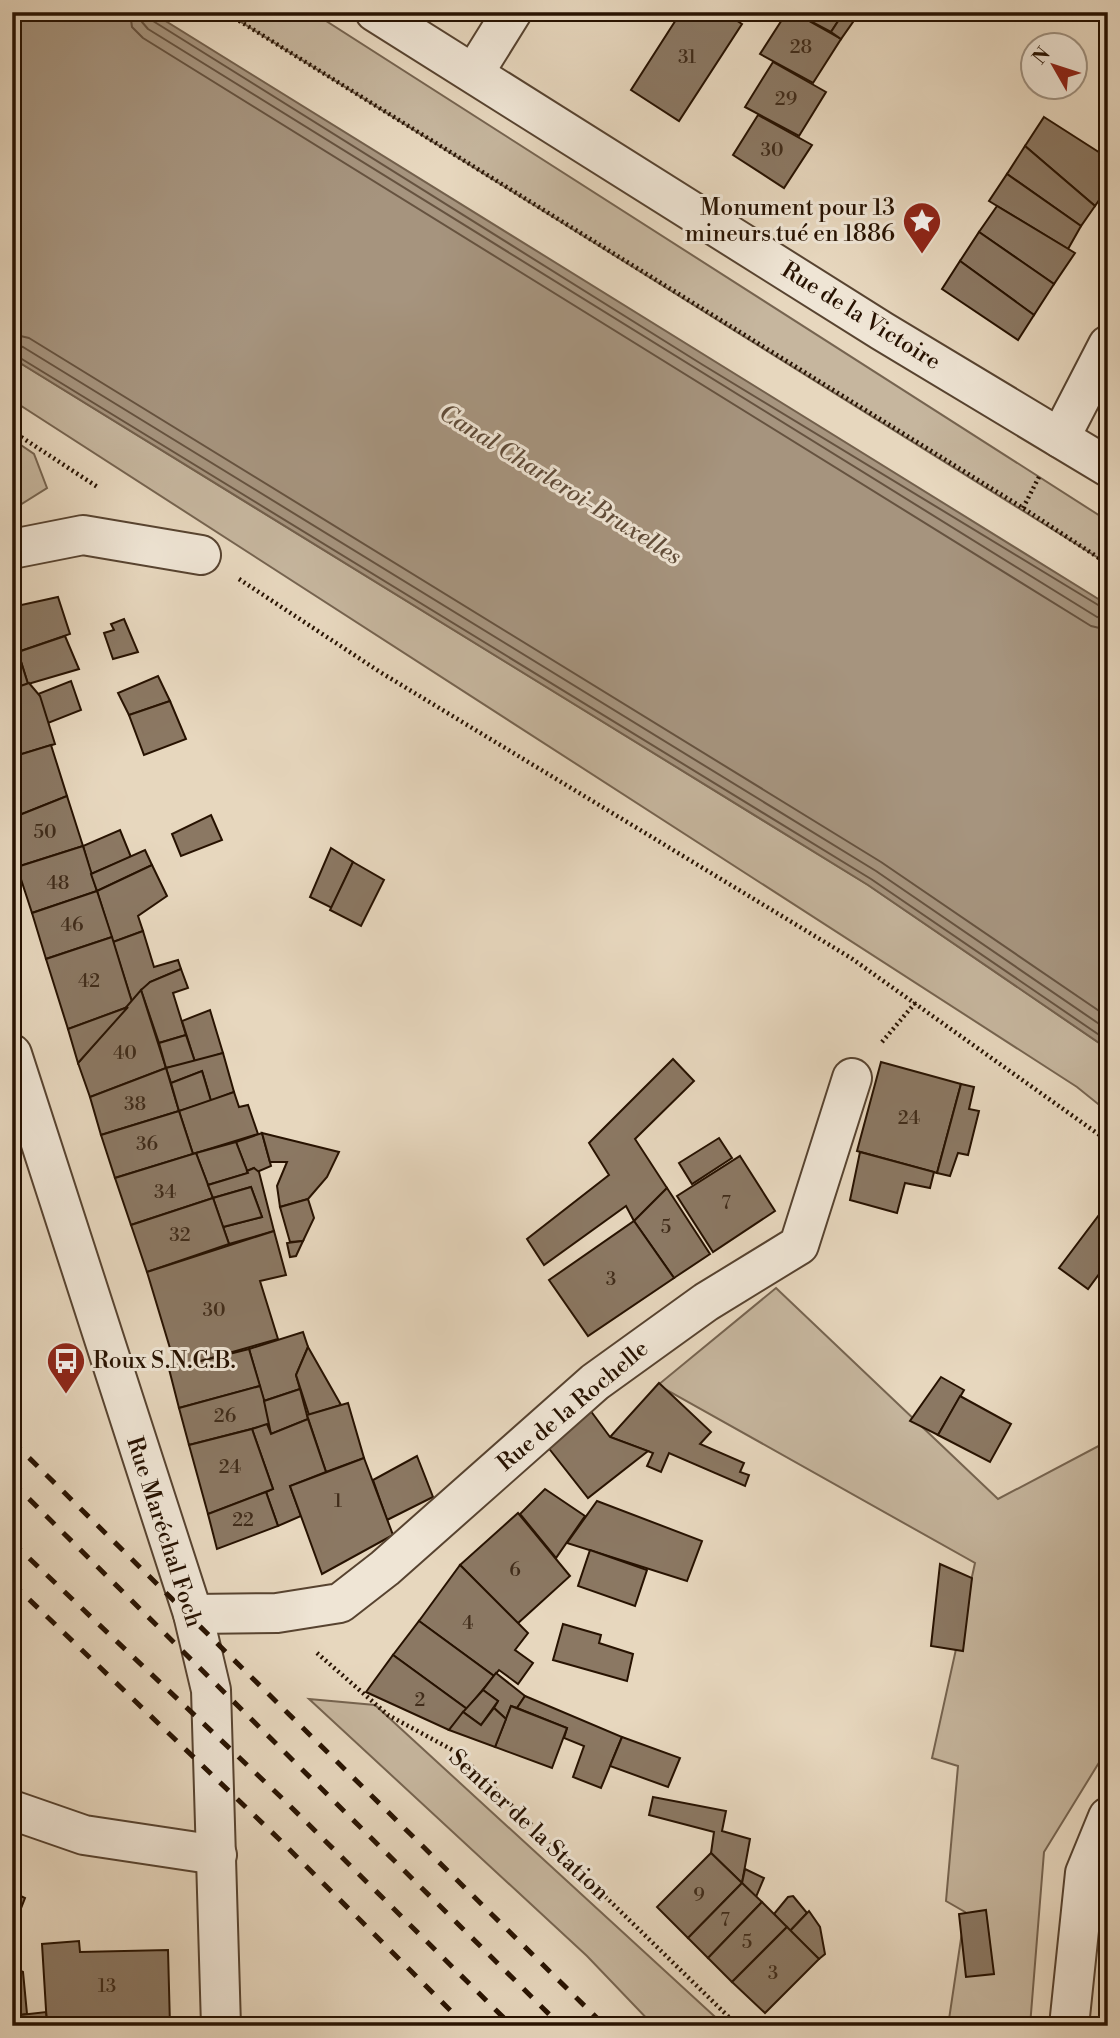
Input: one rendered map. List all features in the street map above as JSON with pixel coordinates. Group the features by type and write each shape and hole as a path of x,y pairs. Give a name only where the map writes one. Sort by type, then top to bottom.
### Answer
{"street":[{"name":"Rue de la Victoire","path":"376,12 882,331 1108,467"},
{"path":"474,74 512,12"},
{"path":"1060,438 1108,345"},
{"path":"12,549 83,535 201,555"},
{"name":"Rue Maréchal Foch","path":"12,1054 193,1614 211,1690 221,2026"},
{"name":"Rue de la Rochelle","path":"193,1614 277,1613 340,1602 385,1568 595,1382 706,1302 799,1245 852,1078"},
{"path":"12,1810 84,1835 217,1855"},
{"path":"1069,2026 1085,1873 1108,1816"}],"path":[{"path":"225,12 1023,508 1108,564"},
{"path":"12,431 101,490"},
{"path":"201,555 380,672 851,958 1108,1141"},
{"name":"Sentier de la Station","path":"277,1613 342,1678 388,1715 458,1753 738,2026"}],"shaded area":[{"path":"225,12 312,12 1108,521 1108,564"},
{"path":"12,358 868,885 1108,1049 1108,1112 1077,1087 12,400"},
{"path":"12,439 34,454 47,488 12,510"},
{"path":"776,1288 998,1499 1108,1441 1108,1748 1044,1852 1030,2026 948,2026 965,1912 946,1901 958,1766 932,1758 975,1563 658,1385"},
{"path":"309,1699 375,1705 725,2026 654,2026 587,1956"}],"water":[{"name":"Canal Charleroi-Bruxelles","path":"12,12 151,12 1108,605 1108,1049 868,885 12,358"}],"building":[{"path":"681,12 723,12 742,24 679,121 631,90"},
{"path":"787,12 793,12 841,39 813,83 760,54"},
{"path":"793,12 844,12 831,32"},
{"path":"844,12 860,12 841,39 831,32"},
{"path":"773,62 826,92 799,136 745,107"},
{"path":"758,115 812,145 784,188 733,155"},
{"path":"1044,117 1108,158 1108,187 1095,206 1025,146"},
{"path":"1025,146 1095,206 1081,226 1007,174"},
{"path":"1007,174 1081,226 1068,249 989,201"},
{"path":"997,206 1075,253 1054,284 979,232"},
{"path":"979,232 1054,284 1034,315 960,261"},
{"path":"960,261 1034,315 1018,340 942,289"},
{"path":"58,597 70,634 18,652 12,632 12,607"},
{"path":"124,619 138,652 113,659 104,633 114,630 111,624"},
{"path":"12,632 18,652 12,653"},
{"path":"65,636 79,669 28,684 18,652"},
{"path":"18,652 28,684 12,689 12,653"},
{"path":"158,676 170,701 129,715 118,693"},
{"path":"71,681 81,710 48,723 38,694"},
{"path":"29,683 40,696 55,744 12,757 12,689"},
{"path":"170,701 186,739 144,755 129,715"},
{"path":"51,745 67,796 12,818 12,757"},
{"path":"67,796 83,846 17,867 12,851 12,818"},
{"path":"211,815 222,840 181,856 172,834"},
{"path":"120,830 131,857 91,874 83,846"},
{"path":"83,846 97,891 32,913 17,867"},
{"path":"331,848 353,862 332,908 310,897"},
{"path":"145,850 152,865 97,891 91,874"},
{"path":"353,862 384,880 361,926 330,910"},
{"path":"152,865 167,896 138,916 143,931 113,942 97,891"},
{"path":"97,891 112,937 46,959 32,913"},
{"path":"143,931 154,967 178,960 181,969 150,982 132,1002 113,942"},
{"path":"112,937 132,1002 128,1007 68,1029 46,959"},
{"path":"181,969 188,988 173,993 186,1035 159,1043 141,990 150,982"},
{"path":"141,990 166,1068 90,1097 78,1063"},
{"path":"128,1007 78,1063 68,1029"},
{"path":"210,1010 223,1053 195,1062 182,1021"},
{"path":"186,1035 195,1062 166,1068 159,1043"},
{"path":"223,1053 234,1092 211,1101 202,1071 171,1083 166,1068"},
{"path":"673,1059 694,1081 635,1139 667,1188 634,1221 626,1206 544,1265 527,1239 609,1175 589,1143"},
{"path":"881,1062 961,1084 937,1173 857,1151"},
{"path":"166,1068 179,1111 101,1135 90,1097"},
{"path":"202,1071 211,1101 179,1111 171,1083"},
{"path":"961,1084 974,1087 969,1109 979,1111 968,1155 958,1153 950,1176 937,1173"},
{"path":"234,1092 239,1107 248,1105 258,1134 193,1154 179,1111"},
{"path":"179,1111 193,1154 115,1178 101,1135"},
{"path":"262,1133 271,1166 257,1172 254,1168 247,1171 236,1142"},
{"path":"262,1133 339,1152 327,1177 308,1199 280,1207 277,1186 287,1162 270,1162"},
{"path":"719,1138 732,1158 692,1184 679,1163"},
{"path":"236,1142 248,1173 208,1185 196,1153"},
{"path":"860,1152 934,1172 930,1188 905,1183 897,1213 850,1200"},
{"path":"196,1153 213,1198 131,1225 115,1178"},
{"path":"740,1156 775,1211 713,1252 677,1196"},
{"path":"254,1168 259,1172 274,1231 229,1244 223,1227 262,1217 251,1187 213,1198 208,1185 248,1173 247,1171"},
{"path":"251,1187 262,1217 223,1227 213,1198"},
{"path":"667,1188 710,1254 674,1278 634,1221"},
{"path":"213,1198 229,1244 147,1272 131,1225"},
{"path":"308,1199 314,1218 303,1241 290,1242 280,1207"},
{"path":"1108,1203 1108,1262 1088,1289 1059,1268"},
{"path":"634,1221 674,1278 588,1336 549,1280"},
{"path":"274,1231 286,1275 260,1281 278,1339 176,1368 147,1272"},
{"path":"303,1241 296,1256 290,1257 287,1243"},
{"path":"12,1323 18,1335 12,1339"},
{"path":"303,1332 308,1347 296,1375 300,1389 264,1401 249,1349"},
{"path":"308,1347 341,1405 309,1415 296,1375"},
{"path":"249,1349 260,1386 179,1408 169,1369"},
{"path":"941,1377 964,1390 938,1435 910,1421"},
{"path":"659,1383 711,1432 700,1444 744,1463 740,1472 749,1475 745,1486 669,1453 661,1472 647,1466 653,1453 610,1437"},
{"path":"260,1386 271,1424 189,1445 179,1408"},
{"path":"300,1389 308,1419 271,1434 264,1401"},
{"path":"960,1396 1011,1424 990,1462 938,1435"},
{"path":"348,1403 364,1458 326,1472 307,1415"},
{"path":"590,1410 610,1437 648,1451 588,1498 547,1446"},
{"path":"308,1419 326,1472 290,1486 301,1516 278,1526 266,1492 273,1489 252,1429 267,1424 271,1434"},
{"path":"252,1429 273,1489 208,1514 189,1445"},
{"path":"417,1456 433,1497 387,1520 373,1480"},
{"path":"364,1458 393,1535 322,1574 290,1486"},
{"path":"545,1489 585,1516 556,1558 520,1514"},
{"path":"266,1492 278,1526 217,1549 208,1514"},
{"path":"597,1501 702,1541 687,1581 567,1543"},
{"path":"518,1513 570,1576 517,1624 460,1565"},
{"path":"590,1550 647,1570 635,1606 578,1586"},
{"path":"940,1564 972,1578 963,1651 931,1646"},
{"path":"460,1565 528,1633 515,1650 533,1663 518,1684 499,1670 494,1676 419,1621"},
{"path":"419,1621 494,1676 467,1709 393,1655"},
{"path":"563,1624 601,1635 599,1643 633,1654 627,1681 553,1660"},
{"path":"393,1655 467,1709 449,1730 366,1692"},
{"path":"496,1673 525,1696 517,1708 511,1706 506,1719 494,1708 498,1701 483,1690"},
{"path":"483,1690 498,1701 481,1725 463,1712"},
{"path":"525,1696 622,1737 601,1788 573,1777 584,1746 564,1738 567,1728 517,1708"},
{"path":"511,1706 567,1728 552,1768 495,1747"},
{"path":"494,1708 506,1719 495,1747 449,1730 463,1712 481,1725"},
{"path":"622,1737 680,1758 668,1787 610,1766"},
{"path":"653,1797 726,1811 722,1831 750,1839 742,1883 711,1853 714,1832 649,1815"},
{"path":"711,1853 742,1883 688,1938 657,1907"},
{"path":"745,1869 764,1878 756,1897 742,1883"},
{"path":"742,1883 762,1902 708,1958 688,1938"},
{"path":"12,1892 25,1898 16,1921 12,1923"},
{"path":"793,1896 807,1913 790,1931 774,1914 788,1897"},
{"path":"762,1902 787,1927 732,1982 708,1958"},
{"path":"986,1910 994,1974 966,1977 959,1914"},
{"path":"809,1911 820,1927 825,1954 819,1959 790,1931"},
{"path":"787,1927 819,1959 765,2013 732,1982"},
{"path":"79,1941 80,1952 168,1950 170,2026 47,2026 42,1944"},
{"path":"12,1967 23,1972 27,2014 12,2016"},
{"path":"46,2012 47,2026 12,2026 12,2016"}],"railway":[{"path":"12,1441 605,2026"},
{"path":"12,1482 561,2026"},
{"path":"12,1542 283,1799 512,2026"},
{"path":"12,1583 280,1840 466,2026"}],"place":[{"name":"Monument pour 13 mineurs tué en 1886","path":"922,255"},
{"name":"Roux S.N.C.B.","path":"66,1395"}]}
